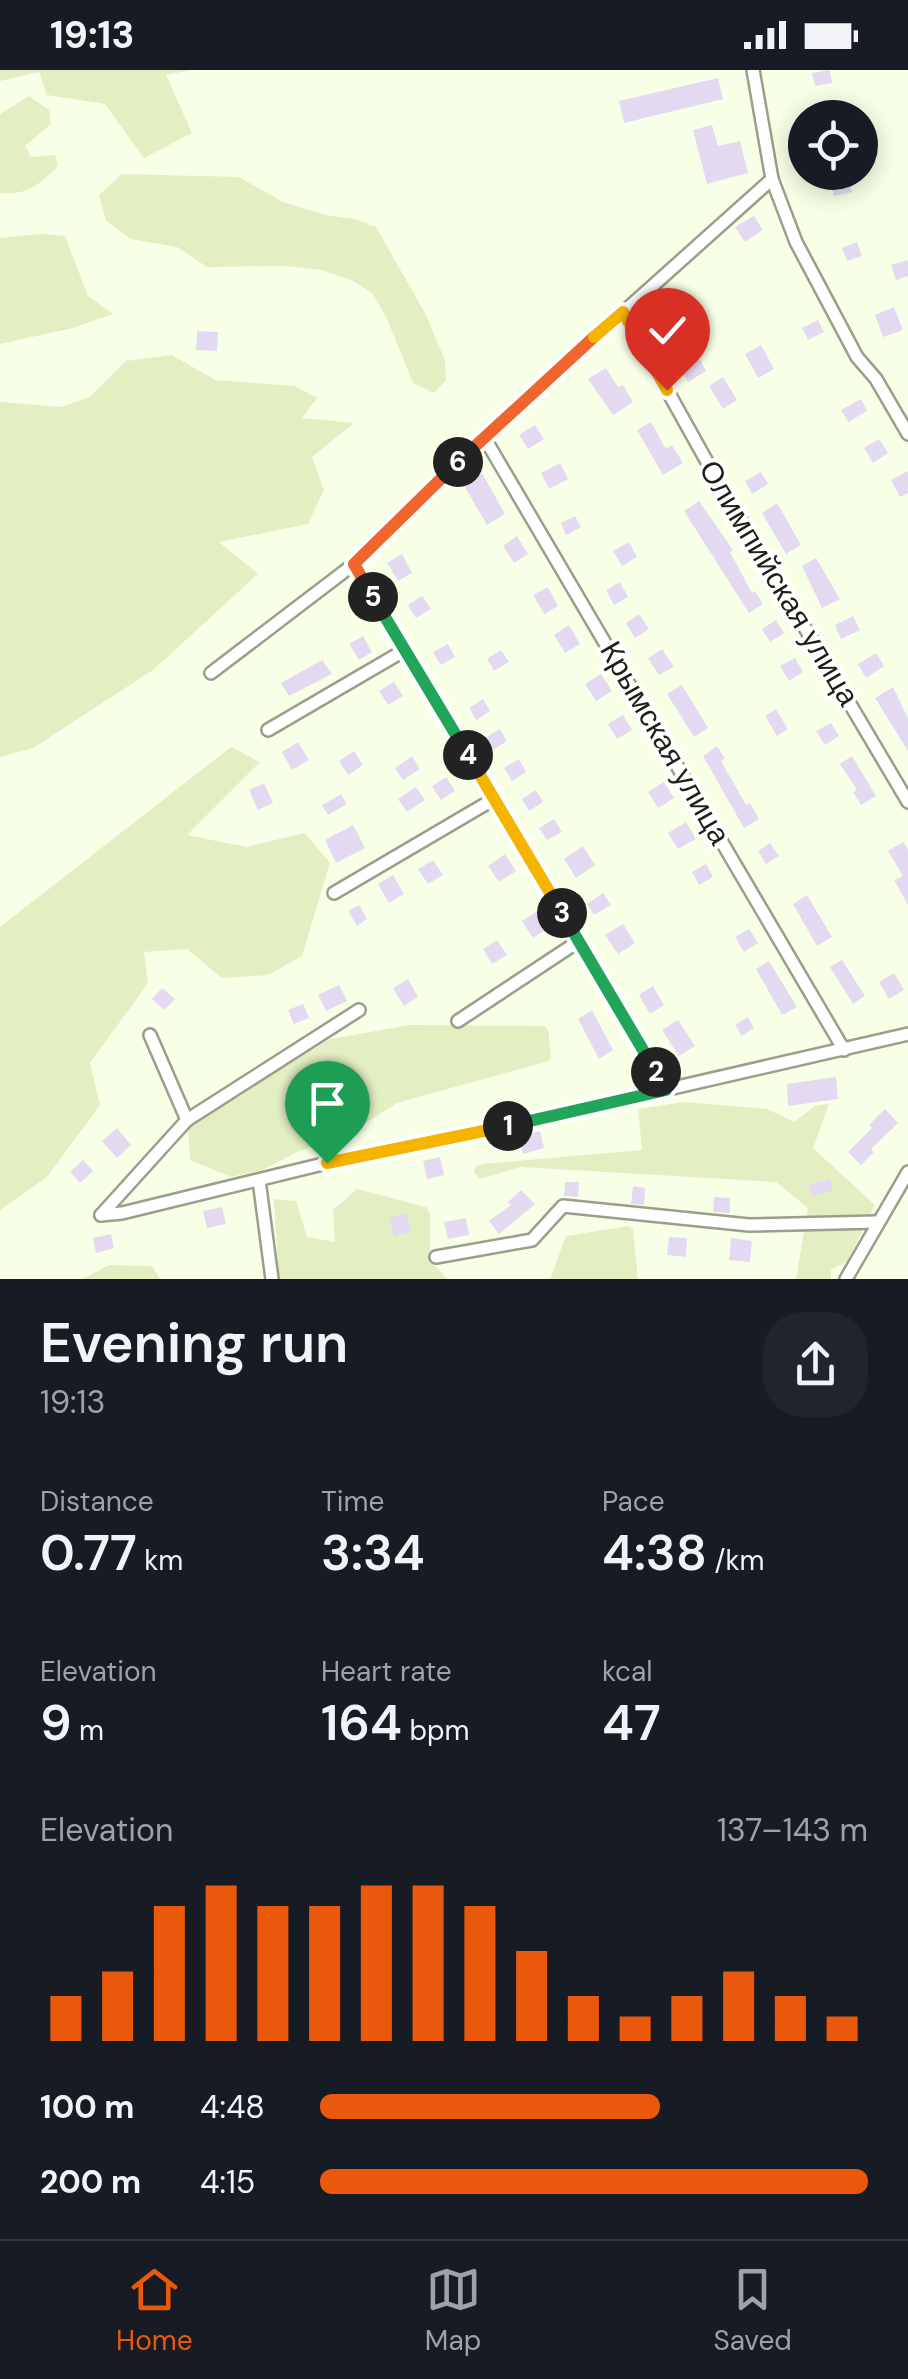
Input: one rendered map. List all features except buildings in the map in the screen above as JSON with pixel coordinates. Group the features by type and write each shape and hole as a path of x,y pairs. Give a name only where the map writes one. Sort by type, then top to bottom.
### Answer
{"street":[{"path":"753,70 772,179 796,242 857,357 876,379 908,434"},
{"path":"210,673 354,564 484,437 772,179"},
{"name":"Олимпийская улица","path":"623,312 908,802"},
{"name":"Крымская улица","path":"484,437 844,1050"},
{"path":"354,564 666,1090"},
{"path":"268,730 405,650"},
{"path":"334,893 494,799"},
{"path":"458,1021 579,941"},
{"path":"359,1010 187,1120 101,1214 908,1034"},
{"path":"150,1034 187,1120"},
{"path":"846,1279 908,1172"},
{"path":"259,1180 272,1279"},
{"path":"436,1258 532,1240 564,1206 749,1224 876,1222"}],"green space":[{"path":"0,70 191,70 166,75 192,133 144,158 105,104 47,95 39,72 0,81"},
{"path":"29,96 49,110 51,124 25,146 31,157 55,155 58,166 32,187 18,193 0,193 0,114"},
{"path":"122,174 239,177 283,202 376,227 426,315 445,360 446,380 434,393 413,383 373,294 353,281 322,270 285,266 207,267 177,247 131,239 106,221 99,195"},
{"path":"65,236 88,296 113,314 73,328 0,344 0,238"},
{"path":"172,355 215,380 295,386 317,398 302,418 354,423 312,457 324,490 308,524 219,542 258,574 153,670 33,748 0,757 0,402 61,407 90,397 126,361"},
{"path":"231,747 260,762 187,835 246,847 305,833 330,863 302,956 268,975 222,978 187,949 144,952 148,983 90,1063 100,1105 47,1177 0,1210 0,927"},
{"path":"410,1025 544,1026 548,1029 551,1057 549,1061 397,1103 340,1139 299,1151 262,1170 231,1177 190,1160 188,1127 330,1039"},
{"path":"684,1102 767,1109 794,1122 815,1106 829,1104 813,1148 875,1205 847,1262 831,1269 831,1279 796,1279 808,1208 776,1182 521,1167 479,1179 474,1172 482,1164 642,1150 638,1109"},
{"path":"357,1189 426,1207 430,1214 430,1260 447,1279 279,1279 274,1199 296,1201 307,1237 335,1242 333,1210"},
{"path":"628,1226 633,1229 638,1279 550,1279 566,1236"},
{"path":"110,1265 152,1266 160,1279 82,1279"}],"route":[{"path":"327,1163 666,1090 354,564 484,437 623,312 667,390"}]}
